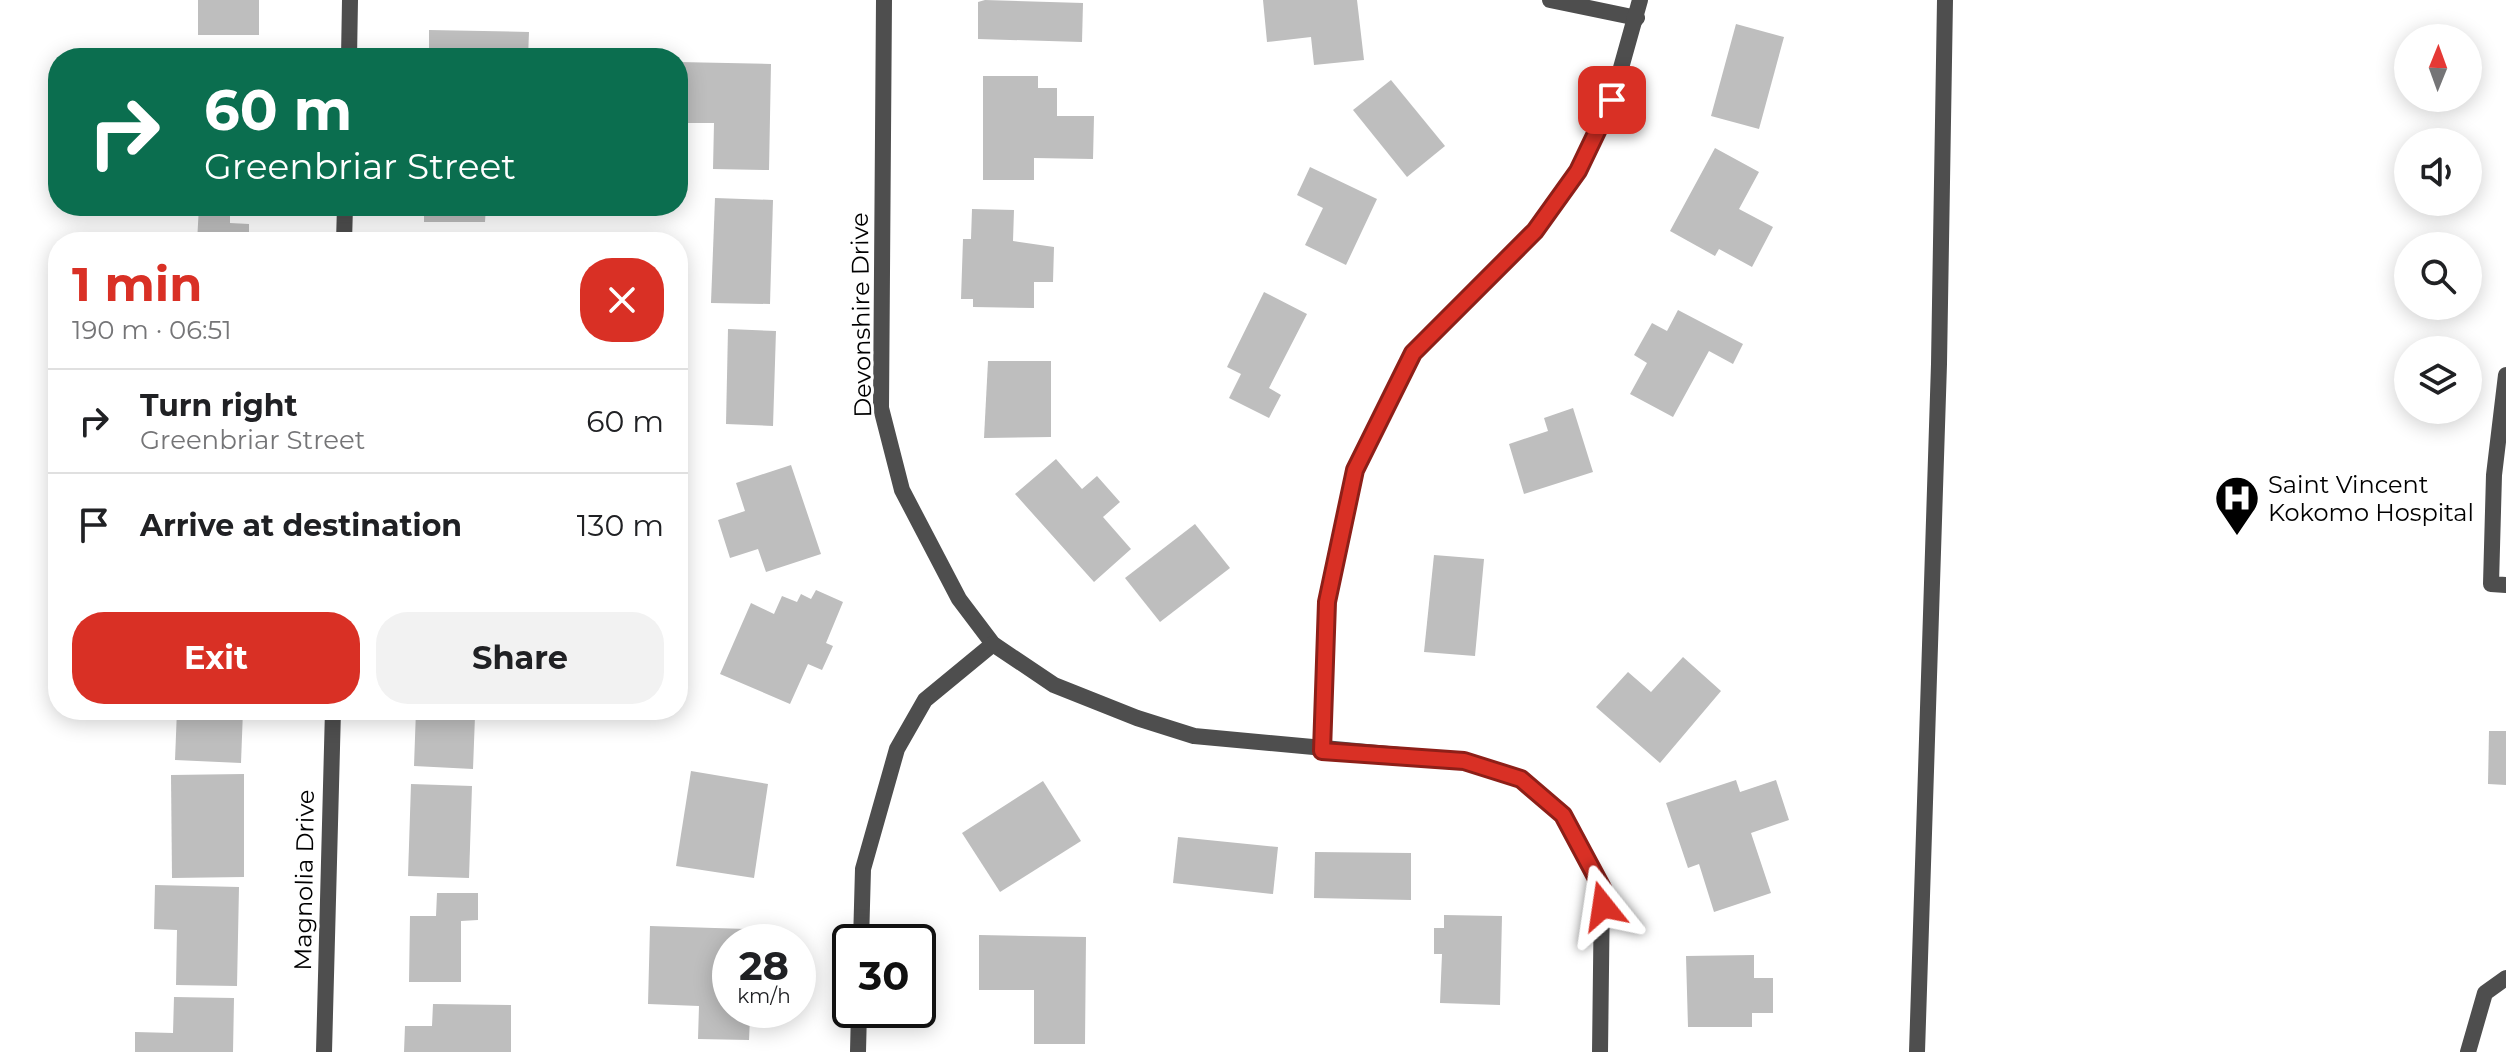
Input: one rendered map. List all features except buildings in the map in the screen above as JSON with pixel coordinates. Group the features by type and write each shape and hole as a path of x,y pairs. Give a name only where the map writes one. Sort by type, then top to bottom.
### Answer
{"street":[{"path":"349,48 350,0"},
{"name":"Devonshire Drive","path":"884,0 881,408 902,490 959,599 993,644 1054,685 1137,718 1194,736 1322,751 1464,761 1521,779 1563,815 1602,888 1600,1052"},
{"path":"1550,0 1637,18"},
{"path":"1322,751 1327,602 1355,470 1413,353 1535,231 1578,171 1612,100 1640,0"},
{"path":"1917,1052 1938,380 1945,0"},
{"path":"2506,375 2494,475 2491,584 2506,585"},
{"path":"861,924 863,869 897,749 925,700 993,644"},
{"name":"Magnolia Drive","path":"324,1052 333,720"},
{"path":"2468,1052 2485,993 2506,978"},
{"path":"858,1052 859,1028"}],"place":[{"name":"Saint Vincent Kokomo Hospital","path":"2237,537"}],"route":[{"path":"1603,906 1602,888 1563,815 1521,779 1464,761 1322,751 1327,602 1355,470 1413,353 1535,231 1578,171 1612,100"}]}
